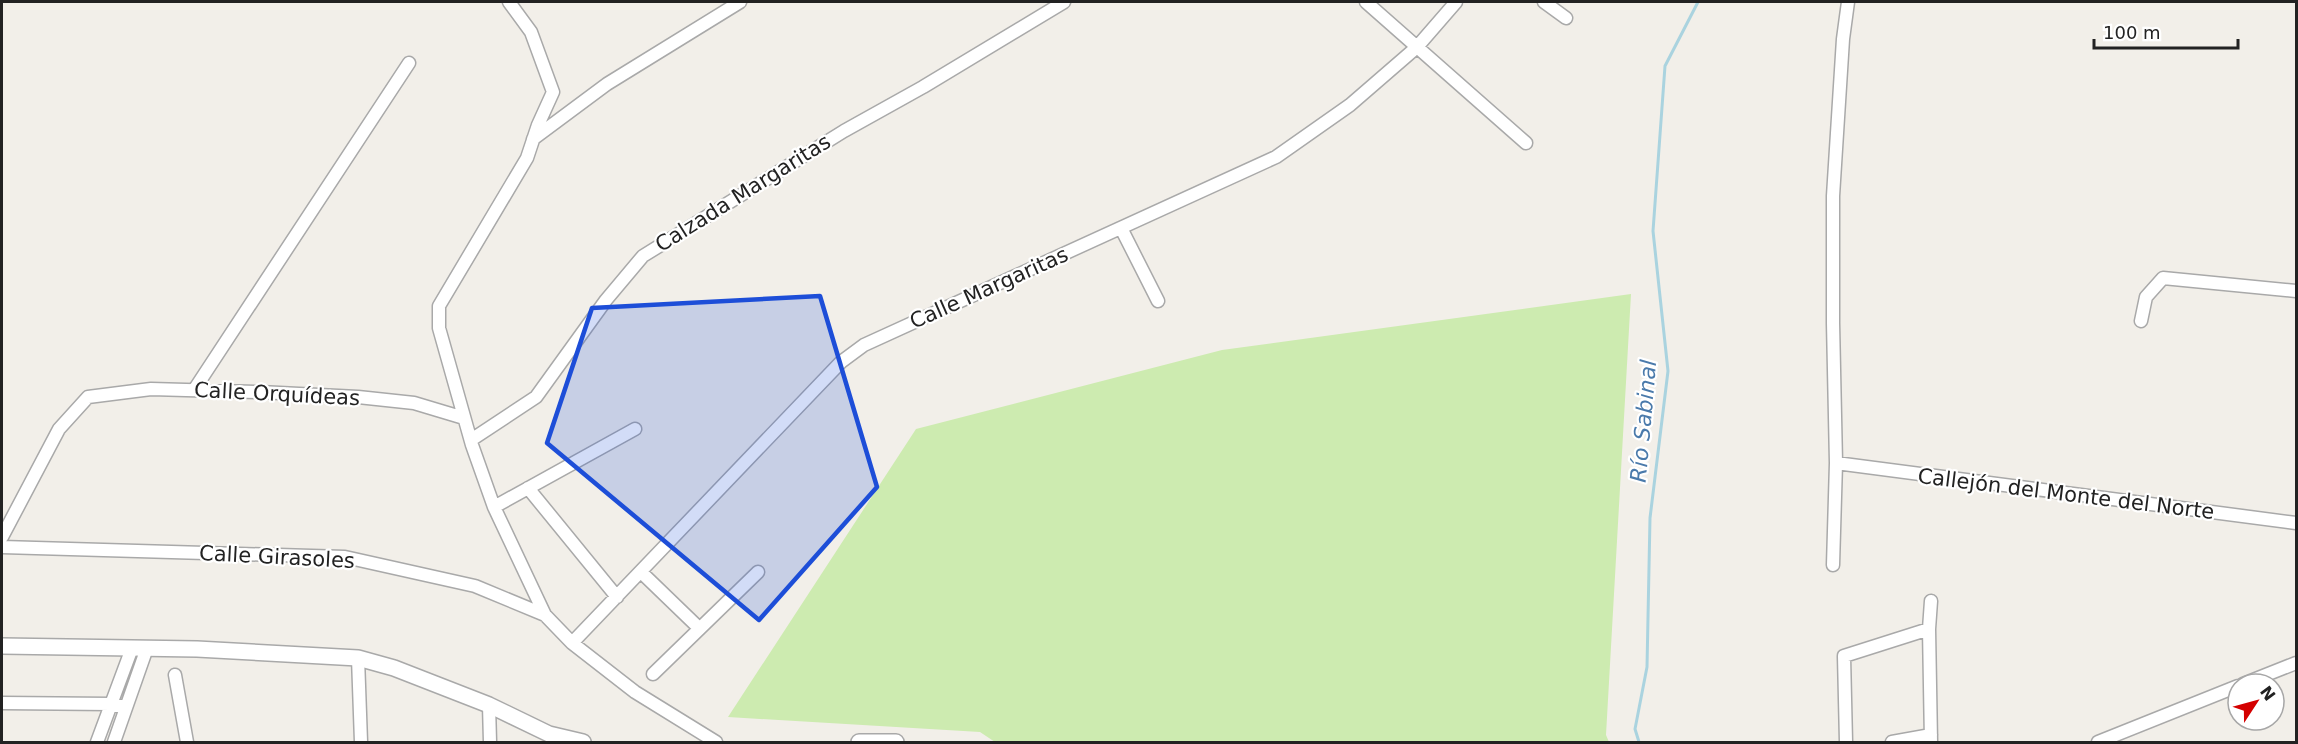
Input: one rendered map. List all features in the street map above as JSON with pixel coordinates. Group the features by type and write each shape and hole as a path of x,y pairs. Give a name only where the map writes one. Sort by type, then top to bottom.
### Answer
{"street":[{"path":"509,2 531,32 553,92 527,158 439,306 439,328 464,418 494,507 545,615 572,643 635,692 716,742"},
{"path":"533,139 607,84 740,2"},
{"name":"Calzada Margaritas","path":"471,440 536,397 606,300 644,256 844,131 923,87 1064,2"},
{"path":"1366,2 1526,143"},
{"name":"Calle Margaritas","path":"572,643 841,362 864,345 1276,157 1350,105 1417,47 1456,2"},
{"path":"1544,2 1566,18"},
{"path":"1833,565 1836,463 1833,196 1843,39 1848,2"},
{"path":"195,390 409,63"},
{"path":"1121,228 1158,301"},
{"path":"2141,321 2146,297 2163,278 2296,291"},
{"name":"Calle Orquídeas","path":"2,537 59,429 87,397 151,389 358,397 414,403 464,418"},
{"path":"494,507 635,429"},
{"name":"Callejón del Monte del Norte","path":"1836,463 2296,523"},
{"path":"528,488 617,597"},
{"name":"Calle Girasoles","path":"2,547 345,557 475,586 545,615"},
{"path":"641,572 699,628"},
{"path":"653,674 759,572"},
{"path":"1892,742 1931,739 1929,629 1931,601"},
{"path":"1846,742 1844,656 1929,629"},
{"path":"2,646 139,648 358,658 394,668 489,705 549,734 583,742"},
{"path":"97,742 111,704 139,648"},
{"path":"114,742 126,707 139,648"},
{"path":"358,658 361,742"},
{"path":"2273,672 2296,663"},
{"path":"176,675 187,742"},
{"path":"2098,742 2226,691"},
{"path":"2,703 111,704 126,707"},
{"path":"489,705 490,742"},
{"path":"859,742 896,742"}],"highlighted area":[{"path":"820,296 877,487 759,620 547,443 592,308"}],"green space":[{"path":"1631,294 1606,735 1609,742 995,742 980,732 728,717 916,429 1222,350"}],"waterway":[{"name":"Río Sabinal","path":"1639,742 1635,729 1647,667 1650,518 1668,371 1653,231 1665,66 1698,2"}]}
